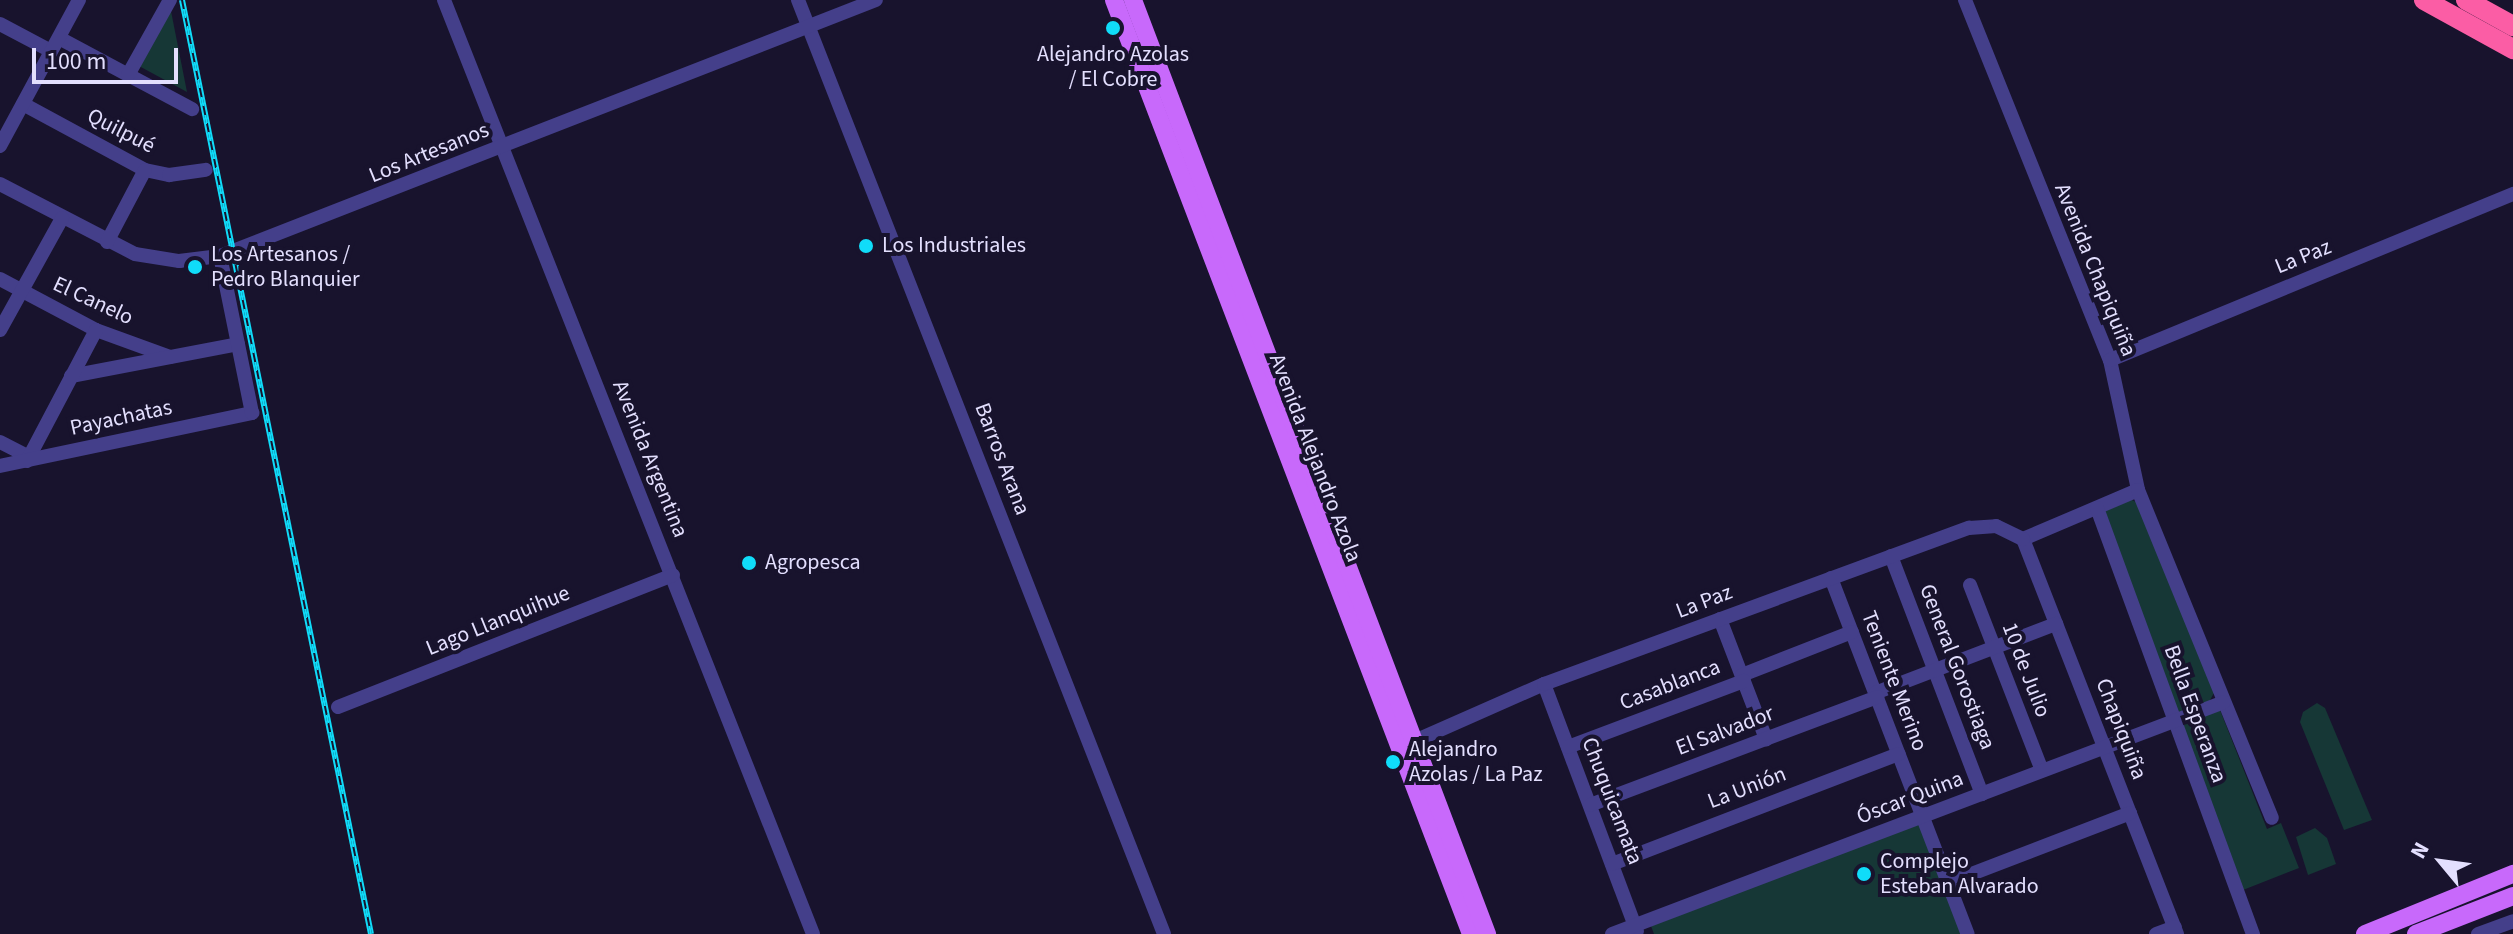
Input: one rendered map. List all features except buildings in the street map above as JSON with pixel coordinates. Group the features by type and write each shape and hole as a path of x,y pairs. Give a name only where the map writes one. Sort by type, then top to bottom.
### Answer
{"highway":[{"path":"2424,0 2513,49"},
{"path":"2466,0 2513,26"}],"main road":[{"name":"Avenida Alejandro Azola","path":"1114,0 1307,508 1409,743 1487,934"},
{"name":"Avenida Alejandro Azola","path":"1133,0 1409,743 1471,934"},
{"path":"2365,934 2513,874"},
{"path":"2416,934 2513,896"}],"street":[{"path":"0,146 79,0"},
{"path":"128,75 170,0"},
{"name":"Avenida Argentina","path":"444,0 813,934"},
{"name":"Barros Arana","path":"798,0 1164,934"},
{"name":"Los Artesanos","path":"0,184 107,242 166,260 220,256 876,0"},
{"name":"Avenida Chapiquiña","path":"1965,0 2110,360 2138,490"},
{"path":"0,24 128,75 192,109"},
{"name":"Quilpué","path":"23,104 145,170 169,175 206,170"},
{"path":"107,242 145,170"},
{"name":"La Paz","path":"2110,360 2513,194"},
{"path":"0,330 62,218"},
{"path":"71,376 238,344 220,256"},
{"name":"El Canelo","path":"0,279 96,330 170,357"},
{"path":"0,442 27,458 96,330"},
{"name":"Payachatas","path":"0,466 252,413 238,344"},
{"path":"2023,539 2138,490"},
{"name":"Bella Esperanza","path":"2138,490 2272,818"},
{"name":"Bella Esperanza","path":"2097,508 2253,934"},
{"name":"La Paz","path":"1409,743 1544,684 1978,526 2003,528 2023,539"},
{"name":"Chapiquiña","path":"2023,539 2176,930"},
{"name":"General Gorostiaga","path":"1891,556 1982,794"},
{"name":"Lago Llanquihue","path":"338,707 673,575"},
{"name":"Teniente Merino","path":"1831,578 1968,934"},
{"name":"10 de Julio","path":"1970,585 2042,771"},
{"path":"1720,619 1766,739"},
{"name":"El Salvador","path":"1590,805 2056,624"},
{"name":"Casablanca","path":"1568,747 1852,632"},
{"name":"Chuquicamata","path":"1544,684 1637,930"},
{"name":"Óscar Quina","path":"1612,934 1637,930 1922,816 2224,702"},
{"name":"La Unión","path":"1612,864 1899,754"},
{"path":"1948,883 2130,813"},
{"path":"2468,913 2478,934 2513,921"},
{"path":"2156,934 2176,930"}],"green space":[{"path":"170,6 187,92 139,66"},
{"path":"2130,499 2138,503 2215,691 2209,702 2178,714 2103,512"},
{"path":"2317,703 2325,708 2372,820 2344,830 2300,722 2303,712"},
{"path":"2220,710 2267,829 2281,823 2299,868 2243,890 2182,725"},
{"name":"Complejo Esteban Alvarado","path":"1922,822 1964,934 1654,934 1651,926"},
{"path":"2315,828 2327,838 2336,864 2308,875 2296,837"}],"railway":[{"path":"182,0 371,934"}],"place":[{"name":"Alejandro Azolas / El Cobre","path":"1113,28"},
{"name":"Los Industriales","path":"866,246"},
{"name":"Los Artesanos / Pedro Blanquier","path":"195,267"},
{"name":"Agropesca","path":"749,563"},
{"name":"Alejandro Azolas / La Paz","path":"1393,762"},
{"name":"Complejo Esteban Alvarado","path":"1864,874"}]}
